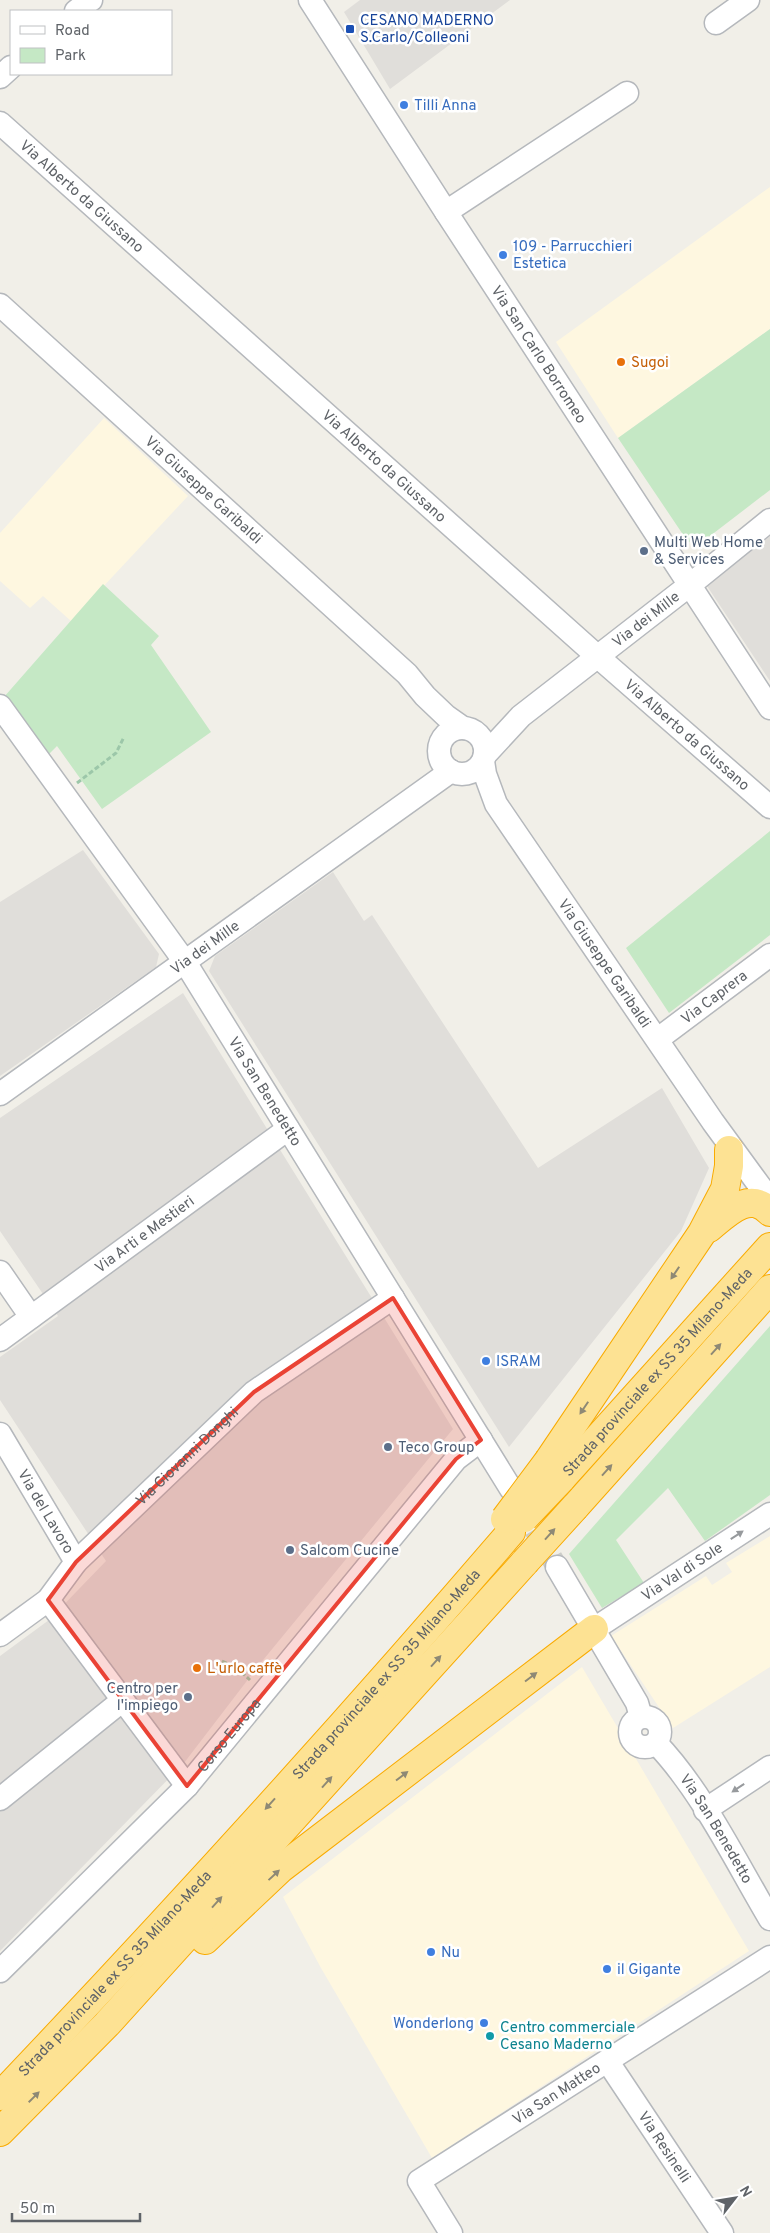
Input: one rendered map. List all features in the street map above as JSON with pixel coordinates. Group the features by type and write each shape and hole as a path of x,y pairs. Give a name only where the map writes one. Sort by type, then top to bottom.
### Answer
{"highway":[{"path":"555,1470 702,1233 725,1189 729,1166 729,1150"},
{"path":"702,1233 733,1209 745,1203 767,1209"},
{"name":"Strada provinciale ex SS 35 Milano-Meda","path":"0,2096 152,1937 427,1630 508,1525 555,1470 768,1250"},
{"name":"Strada provinciale ex SS 35 Milano-Meda","path":"0,2132 107,2024 770,1289"},
{"path":"107,2024 177,1967 280,1869 594,1629"}],"street":[{"path":"77,10 91,0"},
{"name":"Via San Carlo Borromeo","path":"310,0 770,708"},
{"path":"716,23 748,0"},
{"path":"0,77 10,68"},
{"path":"446,212 627,93"},
{"name":"Via Alberto da Giussano","path":"0,123 597,656 770,807"},
{"name":"Via Giuseppe Garibaldi","path":"2,310 407,674 446,716 470,731"},
{"name":"Via dei Mille","path":"484,758 521,716 770,520"},
{"name":"Via Giuseppe Garibaldi","path":"407,674 426,710 447,761 496,804 658,1039 713,1122 767,1209"},
{"name":"Via San Benedetto","path":"0,706 185,962 511,1490"},
{"name":"Via dei Mille","path":"470,731 521,716"},
{"path":"470,731 483,743 484,758 472,772 447,761 449,733 470,731"},
{"name":"Via Giuseppe Garibaldi","path":"484,758 485,774 496,804"},
{"name":"Via dei Mille","path":"0,1094 410,800 447,761"},
{"name":"Via Caprera","path":"658,1039 770,954"},
{"name":"Via Giuseppe Garibaldi","path":"713,1122 767,1209"},
{"name":"Via Arti e Mestieri","path":"0,1340 288,1129"},
{"path":"0,1272 31,1317"},
{"name":"Via Giovanni Donghi","path":"0,1635 48,1600 76,1562 254,1392 393,1298"},
{"name":"Via del Lavoro","path":"0,1434 76,1562"},
{"name":"Corso Europa","path":"0,1971 186,1786 456,1459 481,1440"},
{"name":"Via Val di Sole","path":"594,1629 770,1514"},
{"name":"Via San Benedetto","path":"557,1567 637,1703 640,1717 632,1723 630,1734 632,1739 640,1746 651,1746 656,1743 669,1757 705,1810 770,1919"},
{"path":"48,1600 186,1786"},
{"path":"0,1799 123,1700"},
{"path":"705,1810 770,1767"},
{"name":"Via San Matteo","path":"451,2233 419,2181 770,1957"},
{"name":"Via Resinelli","path":"608,2062 722,2233"}],"path":[{"path":"63,794 108,760 116,752 124,737"},
{"path":"222,1661 237,1668 263,1691"}],"highlighted area":[{"path":"393,1298 481,1440 456,1459 187,1786 48,1600 76,1562 254,1392"}],"shaded area":[{"path":"360,0 510,0 390,89 344,12"},
{"path":"770,187 770,329 618,438 556,342"},
{"path":"104,418 188,496 71,621 43,596 30,608 0,581 0,533"},
{"path":"770,536 770,681 707,586"},
{"path":"83,850 159,954 156,967 0,1076 0,902"},
{"path":"333,872 364,921 372,915 538,1168 662,1088 709,1168 681,1231 509,1447 209,971 215,956"},
{"path":"183,993 453,1429 259,1665 184,1763 0,1951 0,1656 49,1620 106,1561 0,1400 0,1357 58,1316 0,1231 0,1118"},
{"path":"770,1536 770,1667 673,1728 611,1636 706,1576 712,1585 732,1572 726,1563"},
{"path":"582,1667 749,1951 432,2158 321,1968 283,1897"}],"green space":[{"path":"770,329 770,490 710,536 688,542 618,438"},
{"path":"103,584 159,636 151,645 211,732 102,809 57,746 48,755 4,697"},
{"path":"770,831 770,935 669,1013 626,948"},
{"path":"770,1326 770,1495 705,1541 668,1488 616,1540 644,1583 602,1608 569,1554"}],"tunnel":[{"path":"518,1501 557,1567"}],"place":[{"name":"CESANO MADERNO S.Carlo/Colleoni","path":"350,29"},
{"name":"Tilli Anna","path":"404,105"},
{"name":"109 - Parrucchieri Estetica","path":"503,255"},
{"name":"Sugoi","path":"621,362"},
{"name":"Multi Web Home & Services","path":"644,551"},
{"name":"ISRAM","path":"486,1361"},
{"name":"Teco Group","path":"388,1447"},
{"name":"Salcom Cucine","path":"290,1550"},
{"name":"L'urlo caffè","path":"197,1668"},
{"name":"Centro per l'impiego","path":"188,1697"},
{"name":"Nu","path":"431,1952"},
{"name":"il Gigante","path":"607,1969"},
{"name":"Wonderlong","path":"484,2023"},
{"name":"Centro commerciale Cesano Maderno","path":"490,2036"}]}
